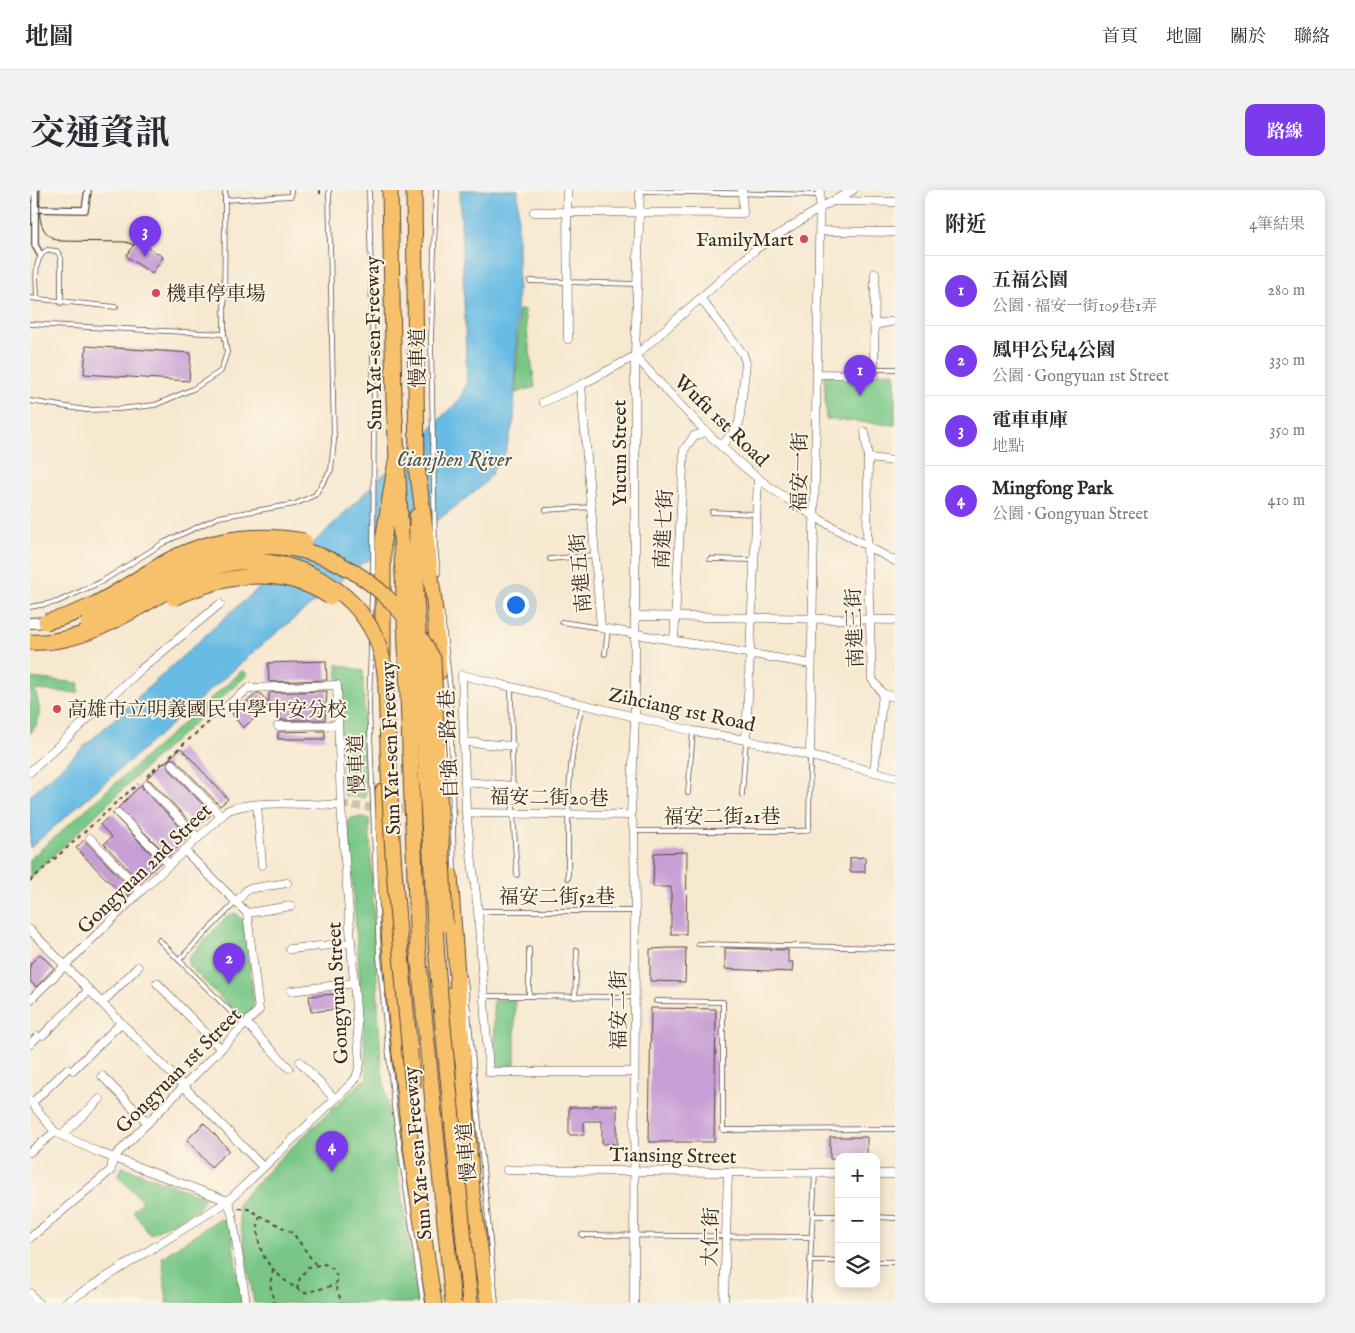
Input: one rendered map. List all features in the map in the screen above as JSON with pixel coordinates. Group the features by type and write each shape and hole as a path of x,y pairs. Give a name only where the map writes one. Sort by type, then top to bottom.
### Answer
{"highway":[{"name":"Sun Yat-sen Freeway","path":"414,190 417,466 416,596 438,975 470,1303"},
{"name":"Sun Yat-sen Freeway","path":"390,192 396,461 404,594 418,953 453,1303"},
{"path":"396,461 378,565 383,827 406,1111 434,1303"},
{"path":"417,466 427,531 434,601 444,803 472,1190"},
{"path":"46,622 75,615 101,603 165,563 189,551 230,540 266,537 317,544 364,566 410,608 429,642 433,659 451,1026 464,1147 488,1303"},
{"path":"30,633 63,630 85,624 202,559 238,549 270,547 319,555 358,573 379,588 416,628 433,659"},
{"path":"30,647 94,630 124,616 193,577 220,566 238,562 272,563 299,569 334,589 365,620 380,651 386,682 392,839 413,1088 433,1243 434,1303"}],"street":[{"path":"35,190 35,245 40,254"},
{"path":"35,209 85,210 88,190"},
{"path":"567,190 568,339"},
{"path":"543,402 581,385 635,356 756,249 831,201 853,190"},
{"name":"Yucun Street","path":"635,716 635,356 640,191"},
{"path":"534,212 743,213 742,192"},
{"name":"福安一街","path":"810,755 820,192"},
{"path":"831,201 895,202"},
{"path":"820,231 895,232"},
{"path":"817,374 874,372 874,273"},
{"path":"701,299 743,354 746,363 739,423 721,446"},
{"path":"874,325 895,321"},
{"name":"Wufu 1st Road","path":"635,356 706,432 758,478 814,518 895,561"},
{"name":"南進五街","path":"581,385 601,628 811,664"},
{"name":"南進七街","path":"674,641 684,450 694,436 706,432"},
{"name":"南進三街","path":"865,432 868,458 867,546 872,679 883,694"},
{"path":"868,458 895,460"},
{"path":"746,740 758,478"},
{"path":"30,772 138,672 220,604"},
{"path":"635,616 895,620"},
{"path":"30,624 46,622"},
{"name":"Zihciang 1st Road","path":"462,675 693,731 746,740 810,755 895,777"},
{"name":"自強一路2巷","path":"462,675 466,813 478,911 490,1072 634,1072"},
{"name":"Gongyuan Street","path":"65,1303 229,1205 263,1167 356,1078 359,1070 341,805 337,685 249,688 222,710"},
{"path":"874,771 883,694 895,697"},
{"name":"福安二街","path":"634,1303 635,912 634,831 631,815 635,716"},
{"path":"278,726 338,725"},
{"path":"464,742 512,746"},
{"path":"172,764 221,816"},
{"path":"465,782 513,786"},
{"path":"147,786 198,838"},
{"path":"257,805 262,865"},
{"name":"Gongyuan 2nd Street","path":"30,1000 184,850 221,816 234,807 257,805 341,805"},
{"name":"福安二街20巷","path":"466,813 513,812 631,815"},
{"path":"118,813 170,864"},
{"path":"90,838 141,891"},
{"path":"184,850 247,912 291,906"},
{"path":"236,902 248,888 287,882"},
{"name":"Gongyuan 1st Street","path":"30,1238 111,1170 113,1158 259,1010 247,912"},
{"path":"30,930 263,1167"},
{"path":"290,949 351,943"},
{"path":"102,1003 138,967"},
{"path":"157,983 221,1049"},
{"path":"290,991 354,983"},
{"path":"30,1044 88,990"},
{"path":"121,1024 31,1102 58,1133 113,1158 229,1205 246,1303"},
{"path":"246,1025 289,1068"},
{"path":"300,1062 335,1099"},
{"path":"102,1076 148,1123"},
{"path":"30,1152 58,1133 100,1099"},
{"name":"Tiansing Street","path":"507,1170 835,1173"},
{"name":"大仁街","path":"724,1303 728,1172"},
{"path":"880,1174 895,1174"},
{"path":"30,1293 38,1303"}],"lane":[{"path":"30,401 86,410 155,405 193,389 221,371 227,352 224,334 225,190"},
{"path":"225,200 291,196 291,190"},
{"path":"30,607 57,602 101,582 165,542 219,517 295,504 315,496 331,470 334,441 329,190"},
{"name":"慢車道","path":"369,190 378,565 369,707 379,957 394,1107 423,1303"},
{"name":"慢車道","path":"436,190 432,392 435,545 439,583"},
{"path":"640,191 820,192"},
{"path":"37,299 37,260 40,254 47,250 57,251 61,258 61,303"},
{"path":"530,281 638,284"},
{"path":"30,298 61,303 116,307"},
{"path":"30,324 224,334"},
{"path":"874,372 895,369"},
{"path":"546,510 591,507"},
{"path":"712,512 756,514"},
{"path":"550,558 595,556"},
{"path":"710,559 755,560"},
{"path":"442,611 450,688 454,864 459,922"},
{"path":"562,622 606,628 605,654"},
{"path":"511,687 513,812 517,875"},
{"path":"568,878 568,814 572,740 582,704"},
{"path":"688,793 693,731"},
{"path":"742,795 746,740"},
{"name":"福安二街21巷","path":"634,831 803,832 809,829 810,755"},
{"path":"179,960 236,902"},
{"name":"福安二街52巷","path":"478,911 635,912"},
{"path":"159,940 246,1025"},
{"path":"698,944 895,948"},
{"path":"529,949 530,996"},
{"path":"575,996 577,950"},
{"name":"慢車道","path":"464,971 496,1303"},
{"path":"484,996 635,997"},
{"path":"656,1001 723,1002 723,1130 895,1129"},
{"path":"808,1303 815,1173"},
{"path":"813,1216 835,1216"},
{"path":"880,1217 895,1218"},
{"path":"582,1235 812,1237"},
{"path":"810,1261 835,1261"},
{"path":"880,1262 895,1262"}],"path":[{"path":"30,881 222,710"},
{"path":"229,1205 245,1208 293,1233 315,1264"},
{"path":"260,1216 256,1230 258,1242 274,1270 305,1293 335,1286"},
{"path":"297,1288 305,1271 315,1264 325,1264 333,1269 338,1279 335,1286 342,1303"},
{"path":"274,1270 270,1284 274,1303"}],"green space":[{"path":"519,310 524,310 535,387 516,393"},
{"path":"824,369 876,373 895,372 895,425 826,419"},
{"path":"337,664 363,671 366,794 364,798 345,796 343,792"},
{"path":"243,670 247,675 147,766 30,878 30,859"},
{"path":"30,678 79,683 78,693 35,690 39,718 30,734"},
{"path":"364,817 369,819 381,1063 418,1303 254,1303 237,1204 280,1158 367,1077 348,823 351,818"},
{"path":"236,913 244,921 254,1003 251,1012 245,1018 240,1017 188,965 189,957 227,916"},
{"path":"493,1000 515,1000 515,1065 496,1066"},
{"path":"123,1167 205,1198 198,1209 150,1235 133,1211 142,1201 117,1175"},
{"path":"219,1219 230,1221 241,1303 167,1303 162,1257"}],"water":[{"name":"Cianjhen River","path":"460,190 518,190 518,280 514,420 505,453 485,483 441,518 361,564 263,644 30,848 30,796 232,611 321,536 459,400 467,383"}],"building":[{"path":"137,240 163,257 152,274 126,256"},
{"path":"86,346 191,353 189,381 84,374"},
{"path":"326,661 327,680 269,682 268,663"},
{"path":"327,691 325,720 280,720 280,706 256,707 261,713 243,728 232,714 257,693 260,693 269,704 269,693"},
{"path":"325,731 325,739 278,739 278,732"},
{"path":"181,748 228,799 220,806 176,760 171,758 168,760 168,768 212,814 196,828 151,781 146,779"},
{"path":"142,784 143,789 189,836 169,856 118,808"},
{"path":"112,813 160,863 140,882 104,844 112,837 100,825"},
{"path":"84,840 133,891 125,898 76,848"},
{"path":"687,852 686,934 671,934 671,887 653,887 654,853"},
{"path":"865,857 865,872 850,872 850,858"},
{"path":"686,948 685,982 650,981 650,949"},
{"path":"725,948 788,950 788,962 793,962 792,972 725,969"},
{"path":"40,954 54,968 36,987 30,981 30,964"},
{"path":"337,994 338,1009 311,1012 309,996"},
{"path":"651,1008 716,1009 714,1142 649,1142"},
{"path":"593,1105 617,1105 617,1144 602,1144 602,1121 584,1121 584,1135 569,1135 569,1107 593,1107"},
{"path":"204,1123 229,1150 211,1167 187,1140"},
{"path":"830,1137 867,1137 867,1153 835,1153 835,1159 830,1159"}],"tunnel":[{"path":"341,805 414,810"},
{"path":"438,811 466,813"}],"tram line":[{"path":"40,190 41,221 46,233 52,237 60,241 126,242 134,245"}],"place":[{"name":"FamilyMart","path":"804,239"},
{"name":"電車車庫","path":"145,257"},
{"name":"機車停車場","path":"156,293"},
{"name":"五福公園","path":"860,396"},
{"name":"高雄市立明義國民中學中安分校","path":"57,709"},
{"name":"鳳甲公兒4公園","path":"229,984"},
{"name":"Mingfong Park","path":"332,1172"}]}
